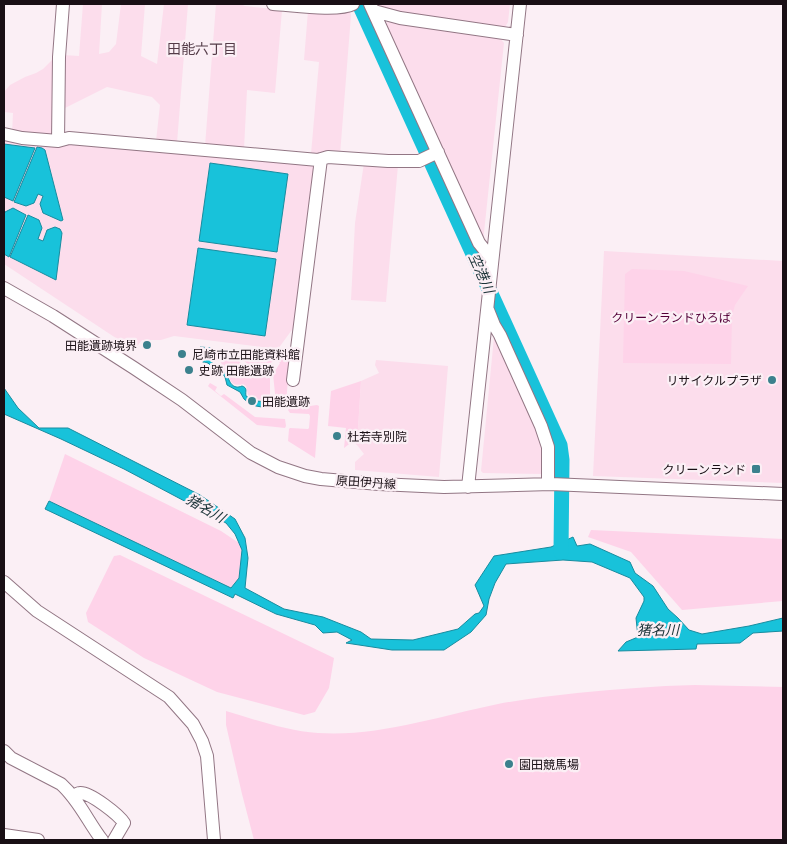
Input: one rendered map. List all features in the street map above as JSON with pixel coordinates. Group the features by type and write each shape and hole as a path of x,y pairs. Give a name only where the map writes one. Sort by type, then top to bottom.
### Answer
{"street":[{"path":"58,141 59,57 63,4"},
{"path":"273,4 329,8 348,7 353,4"},
{"path":"468,487 520,4"},
{"path":"372,7 400,18 517,35"},
{"path":"372,7 437,153 479,243 491,263"},
{"path":"4,134 22,138 58,141 69,138 318,160 328,157 388,161 422,160 437,153"},
{"path":"293,380 322,159"},
{"name":"原田伊丹線","path":"4,288 53,316 182,400 251,453 278,467 305,476 378,484 444,487 550,484 783,494"},
{"path":"487,308 543,433 548,447 550,484"},
{"path":"4,582 38,611 169,697 193,724 202,740 207,756 214,840"},
{"path":"4,751 11,758 61,784 73,797 102,840"},
{"path":"73,797 78,793 90,796 114,812 123,821 124,823 114,840"},
{"path":"4,835 38,840"}],"shaded area":[{"path":"83,4 102,4 99,54 109,52 116,44 121,4 145,4 141,56 157,64 164,4 188,4 177,143 156,141 160,105 152,97 107,87 63,109 63,55 79,56"},
{"path":"216,4 240,4 282,10 275,93 247,90 244,149 205,146"},
{"path":"376,4 510,4 508,22 505,27 393,11"},
{"path":"308,11 350,11 351,15 340,155 311,154 319,62 304,60"},
{"path":"387,22 499,37 504,43 483,242 384,27"},
{"path":"53,59 57,59 54,136 12,134 13,113 4,112 4,92 10,85 43,69"},
{"path":"4,139 17,142 314,164 317,169 294,327 278,349 174,336 161,340 142,340 134,350 4,264"},
{"path":"364,163 398,165 386,302 351,300 355,223"},
{"path":"604,251 783,261 783,483 593,476"},
{"path":"494,337 538,430 544,474 483,473 481,471"},
{"path":"376,360 448,366 439,477 355,470 355,462 364,454 357,445 361,381 379,373 375,365"}],"green space":[{"name":"クリーンランドひろば","path":"632,269 684,271 748,286 735,305 732,316 731,364 623,363 625,274"},
{"path":"239,348 290,356 285,406 276,403 273,374 280,363 275,359 265,368 254,368 239,356"},
{"path":"227,356 236,358 250,369 266,371 270,376 270,398 262,400 253,398 248,395 246,386 232,383 228,373 219,369 221,362"},
{"path":"361,381 357,445 353,441 344,448 346,428 328,426 331,391"},
{"path":"210,383 217,387 215,391 221,396 224,394 255,417 285,419 285,428 257,425 209,387"},
{"path":"319,406 315,458 288,441 290,428 309,428 309,414 290,413 288,410"},
{"path":"65,454 221,531 239,543 242,550 239,578 231,588 49,501"},
{"path":"591,530 783,539 783,601 682,610 631,552 588,537"},
{"path":"120,555 334,658 329,688 315,712 304,715 217,692 144,658 88,622 86,613 114,556"},
{"name":"園田競馬場","path":"695,685 783,687 783,840 254,840 226,725 226,711 272,725 306,732 364,732 528,699 607,690"}],"water":[{"path":"4,144 35,148 13,201 4,197"},
{"path":"37,147 45,150 63,220 61,221 43,213 40,204 43,196 38,194 34,203 26,206 14,202"},
{"path":"210,163 288,174 277,252 199,241"},
{"path":"13,208 26,215 9,257 4,254 4,215 5,212"},
{"path":"28,215 39,220 42,228 38,239 43,241 47,230 55,227 60,229 62,233 56,280 10,257"},
{"path":"198,248 276,259 265,336 187,325"},
{"path":"200,347 213,349 212,363 218,370 227,374 234,386 245,388 246,396 250,399 262,401 279,397 280,399 262,407 249,403 240,392 227,385 223,374 217,372 208,363 199,360"},
{"name":"猪名川","path":"4,388 18,408 39,428 68,428 200,495 235,519 245,538 248,558 245,588 284,609 323,617 361,632 371,639 413,640 458,629 475,614 479,613 484,606 475,585 494,556 551,547 573,537 577,546 590,544 630,562 635,573 653,586 668,609 689,630 702,634 783,618 783,631 753,633 740,643 697,644 696,649 618,651 626,642 638,637 636,618 644,597 630,578 592,562 563,560 506,564 495,583 486,615 471,632 444,650 392,650 346,643 352,640 337,632 323,633 315,625 276,614 235,594 233,598 45,509 49,501 231,588 239,578 242,550 235,534 226,523 124,469 4,414"}],"waterway":[{"name":"空港川","path":"359,4 560,445 562,460 561,552"}],"place":[{"name":"田能遺跡境界","path":"147,345"},
{"name":"尼崎市立田能資料館","path":"182,354"},
{"name":"史跡 田能遺跡","path":"189,370"},
{"name":"リサイクルプラザ","path":"772,380"},
{"name":"田能遺跡","path":"252,401"},
{"name":"杜若寺別院","path":"337,436"},
{"name":"クリーンランド","path":"756,469"},
{"name":"園田競馬場","path":"509,764"}],"district":[{"name":"田能六丁目","path":"202,48"}]}
